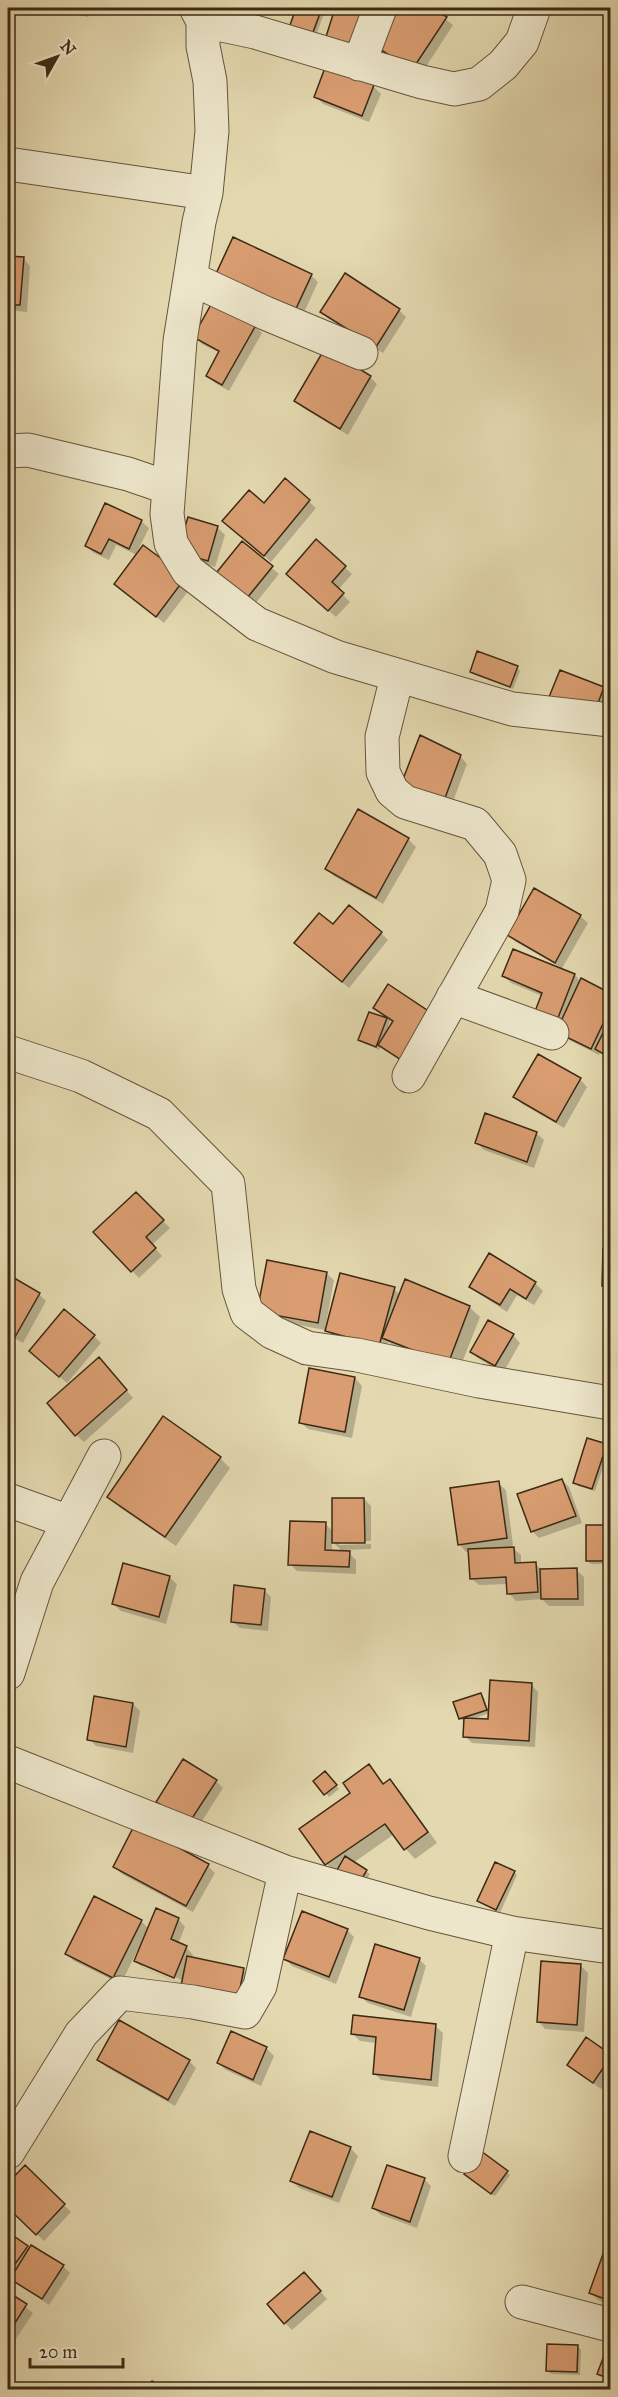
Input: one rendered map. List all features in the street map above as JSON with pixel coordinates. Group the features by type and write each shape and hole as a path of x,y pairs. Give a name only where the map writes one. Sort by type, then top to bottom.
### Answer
{"street":[{"path":"359,64 380,8"},
{"path":"534,8 522,42 503,65 479,84 454,89 359,64 199,14 210,81 212,131 206,193 180,341 167,514 171,543 188,571 257,624 336,657 397,677 512,709 610,720"},
{"path":"8,164 206,193"},
{"path":"190,278 265,313 361,353"},
{"path":"8,451 28,450 128,474 169,488"},
{"path":"397,677 382,737 383,772 392,791 405,802 475,824 500,854 509,880 502,911 409,1076"},
{"path":"453,997 552,1033"},
{"path":"8,1052 81,1076 159,1114 228,1184 239,1289 247,1313 272,1332 307,1347 357,1355 479,1381 610,1403"},
{"path":"8,1673 37,1582 104,1456"},
{"path":"8,1500 69,1522"},
{"path":"8,1762 285,1872 512,1933 610,1947"},
{"path":"8,2152 81,2034 120,1993 193,2002 245,2012 260,1986 285,1872"},
{"path":"465,2156 512,1933"},
{"path":"522,2302 610,2325"}],"building":[{"path":"296,8 322,8 312,35 289,28"},
{"path":"335,8 372,8 359,50 325,40"},
{"path":"391,8 432,8 447,17 412,70 369,42"},
{"path":"326,65 374,85 362,116 314,97"},
{"path":"233,237 312,274 294,313 215,276"},
{"path":"8,256 24,257 20,305 8,305"},
{"path":"345,273 400,309 376,347 320,312"},
{"path":"213,301 256,325 222,385 206,376 219,351 193,337"},
{"path":"325,348 371,376 340,429 294,401"},
{"path":"285,478 310,500 264,556 222,521 249,490 264,503"},
{"path":"105,503 142,520 129,549 109,539 101,554 85,546"},
{"path":"188,517 218,526 208,561 177,552"},
{"path":"316,539 346,566 332,582 344,593 328,611 286,574"},
{"path":"242,541 273,566 239,608 208,583"},
{"path":"143,545 186,577 156,617 114,584"},
{"path":"477,651 518,666 510,687 470,672"},
{"path":"560,670 604,687 594,714 549,697"},
{"path":"420,735 461,755 442,806 400,787"},
{"path":"358,809 409,838 376,898 325,869"},
{"path":"534,888 581,915 555,963 507,935"},
{"path":"349,905 382,932 342,982 294,943 319,913 333,924"},
{"path":"513,949 575,974 556,1023 534,1014 542,993 502,976"},
{"path":"581,978 610,993 610,1009 591,1049 556,1032"},
{"path":"388,984 442,1020 412,1067 378,1045 393,1021 373,1008"},
{"path":"369,1012 387,1018 376,1047 358,1040"},
{"path":"610,1019 610,1058 595,1049"},
{"path":"538,1054 581,1078 556,1122 513,1097"},
{"path":"485,1113 537,1132 527,1162 475,1143"},
{"path":"136,1192 164,1220 146,1237 156,1248 131,1272 93,1232"},
{"path":"603,1248 610,1248 610,1286 602,1286"},
{"path":"489,1253 536,1282 526,1299 510,1289 500,1305 469,1287"},
{"path":"267,1260 327,1272 318,1323 257,1312"},
{"path":"340,1273 395,1287 379,1346 325,1331"},
{"path":"9,1275 40,1293 15,1337 8,1333"},
{"path":"405,1279 470,1306 448,1364 382,1338"},
{"path":"64,1309 95,1335 59,1377 29,1351"},
{"path":"488,1320 514,1334 495,1366 470,1352"},
{"path":"99,1357 127,1390 75,1436 47,1403"},
{"path":"309,1368 355,1377 345,1432 299,1423"},
{"path":"163,1416 221,1457 165,1537 107,1497"},
{"path":"587,1438 607,1444 592,1489 573,1483"},
{"path":"562,1479 576,1516 531,1532 517,1494"},
{"path":"499,1481 507,1538 458,1545 450,1488"},
{"path":"332,1498 364,1498 365,1543 332,1543"},
{"path":"606,1504 610,1504 610,1537 608,1537"},
{"path":"290,1521 326,1522 325,1550 350,1551 349,1567 288,1565"},
{"path":"586,1525 605,1525 605,1561 586,1561"},
{"path":"514,1547 515,1563 536,1562 538,1592 507,1594 506,1577 470,1579 468,1549"},
{"path":"123,1563 170,1576 159,1617 112,1604"},
{"path":"577,1568 578,1599 541,1599 540,1569"},
{"path":"234,1585 265,1589 261,1625 231,1622"},
{"path":"490,1680 532,1683 529,1741 463,1737 464,1718 488,1719"},
{"path":"481,1693 487,1710 459,1719 453,1702"},
{"path":"94,1696 133,1703 126,1747 87,1740"},
{"path":"183,1759 217,1780 189,1823 156,1802"},
{"path":"369,1764 383,1784 390,1779 428,1832 404,1850 385,1824 325,1865 299,1829 350,1793 343,1783"},
{"path":"325,1771 337,1785 324,1795 313,1781"},
{"path":"135,1824 209,1864 186,1906 113,1867"},
{"path":"345,1856 367,1870 358,1885 336,1872"},
{"path":"495,1862 515,1871 496,1910 477,1901"},
{"path":"94,1896 142,1920 113,1978 65,1954"},
{"path":"156,1908 179,1918 171,1939 187,1946 174,1978 134,1961"},
{"path":"302,1911 348,1929 329,1977 283,1959"},
{"path":"375,1944 420,1958 404,2010 359,1997"},
{"path":"187,1956 244,1968 237,2004 180,1991"},
{"path":"541,1961 581,1964 577,2025 537,2022"},
{"path":"353,2015 436,2024 431,2080 373,2074 376,2037 351,2034"},
{"path":"119,2020 190,2060 168,2100 97,2060"},
{"path":"231,2031 267,2047 253,2080 217,2063"},
{"path":"586,2037 610,2054 610,2058 593,2083 567,2065"},
{"path":"310,2131 351,2147 332,2197 290,2181"},
{"path":"481,2151 508,2171 491,2194 464,2174"},
{"path":"25,2165 65,2204 36,2235 8,2208 8,2183"},
{"path":"387,2165 425,2178 410,2222 372,2208"},
{"path":"8,2232 28,2246 8,2274"},
{"path":"608,2240 610,2241 610,2301 589,2293"},
{"path":"31,2245 64,2265 42,2299 10,2279"},
{"path":"304,2272 321,2291 284,2324 267,2304"},
{"path":"8,2292 27,2304 8,2334"},
{"path":"547,2344 578,2345 577,2372 546,2371"},
{"path":"608,2345 610,2346 610,2379 597,2374"},
{"path":"152,2381 167,2390 147,2390"}]}
